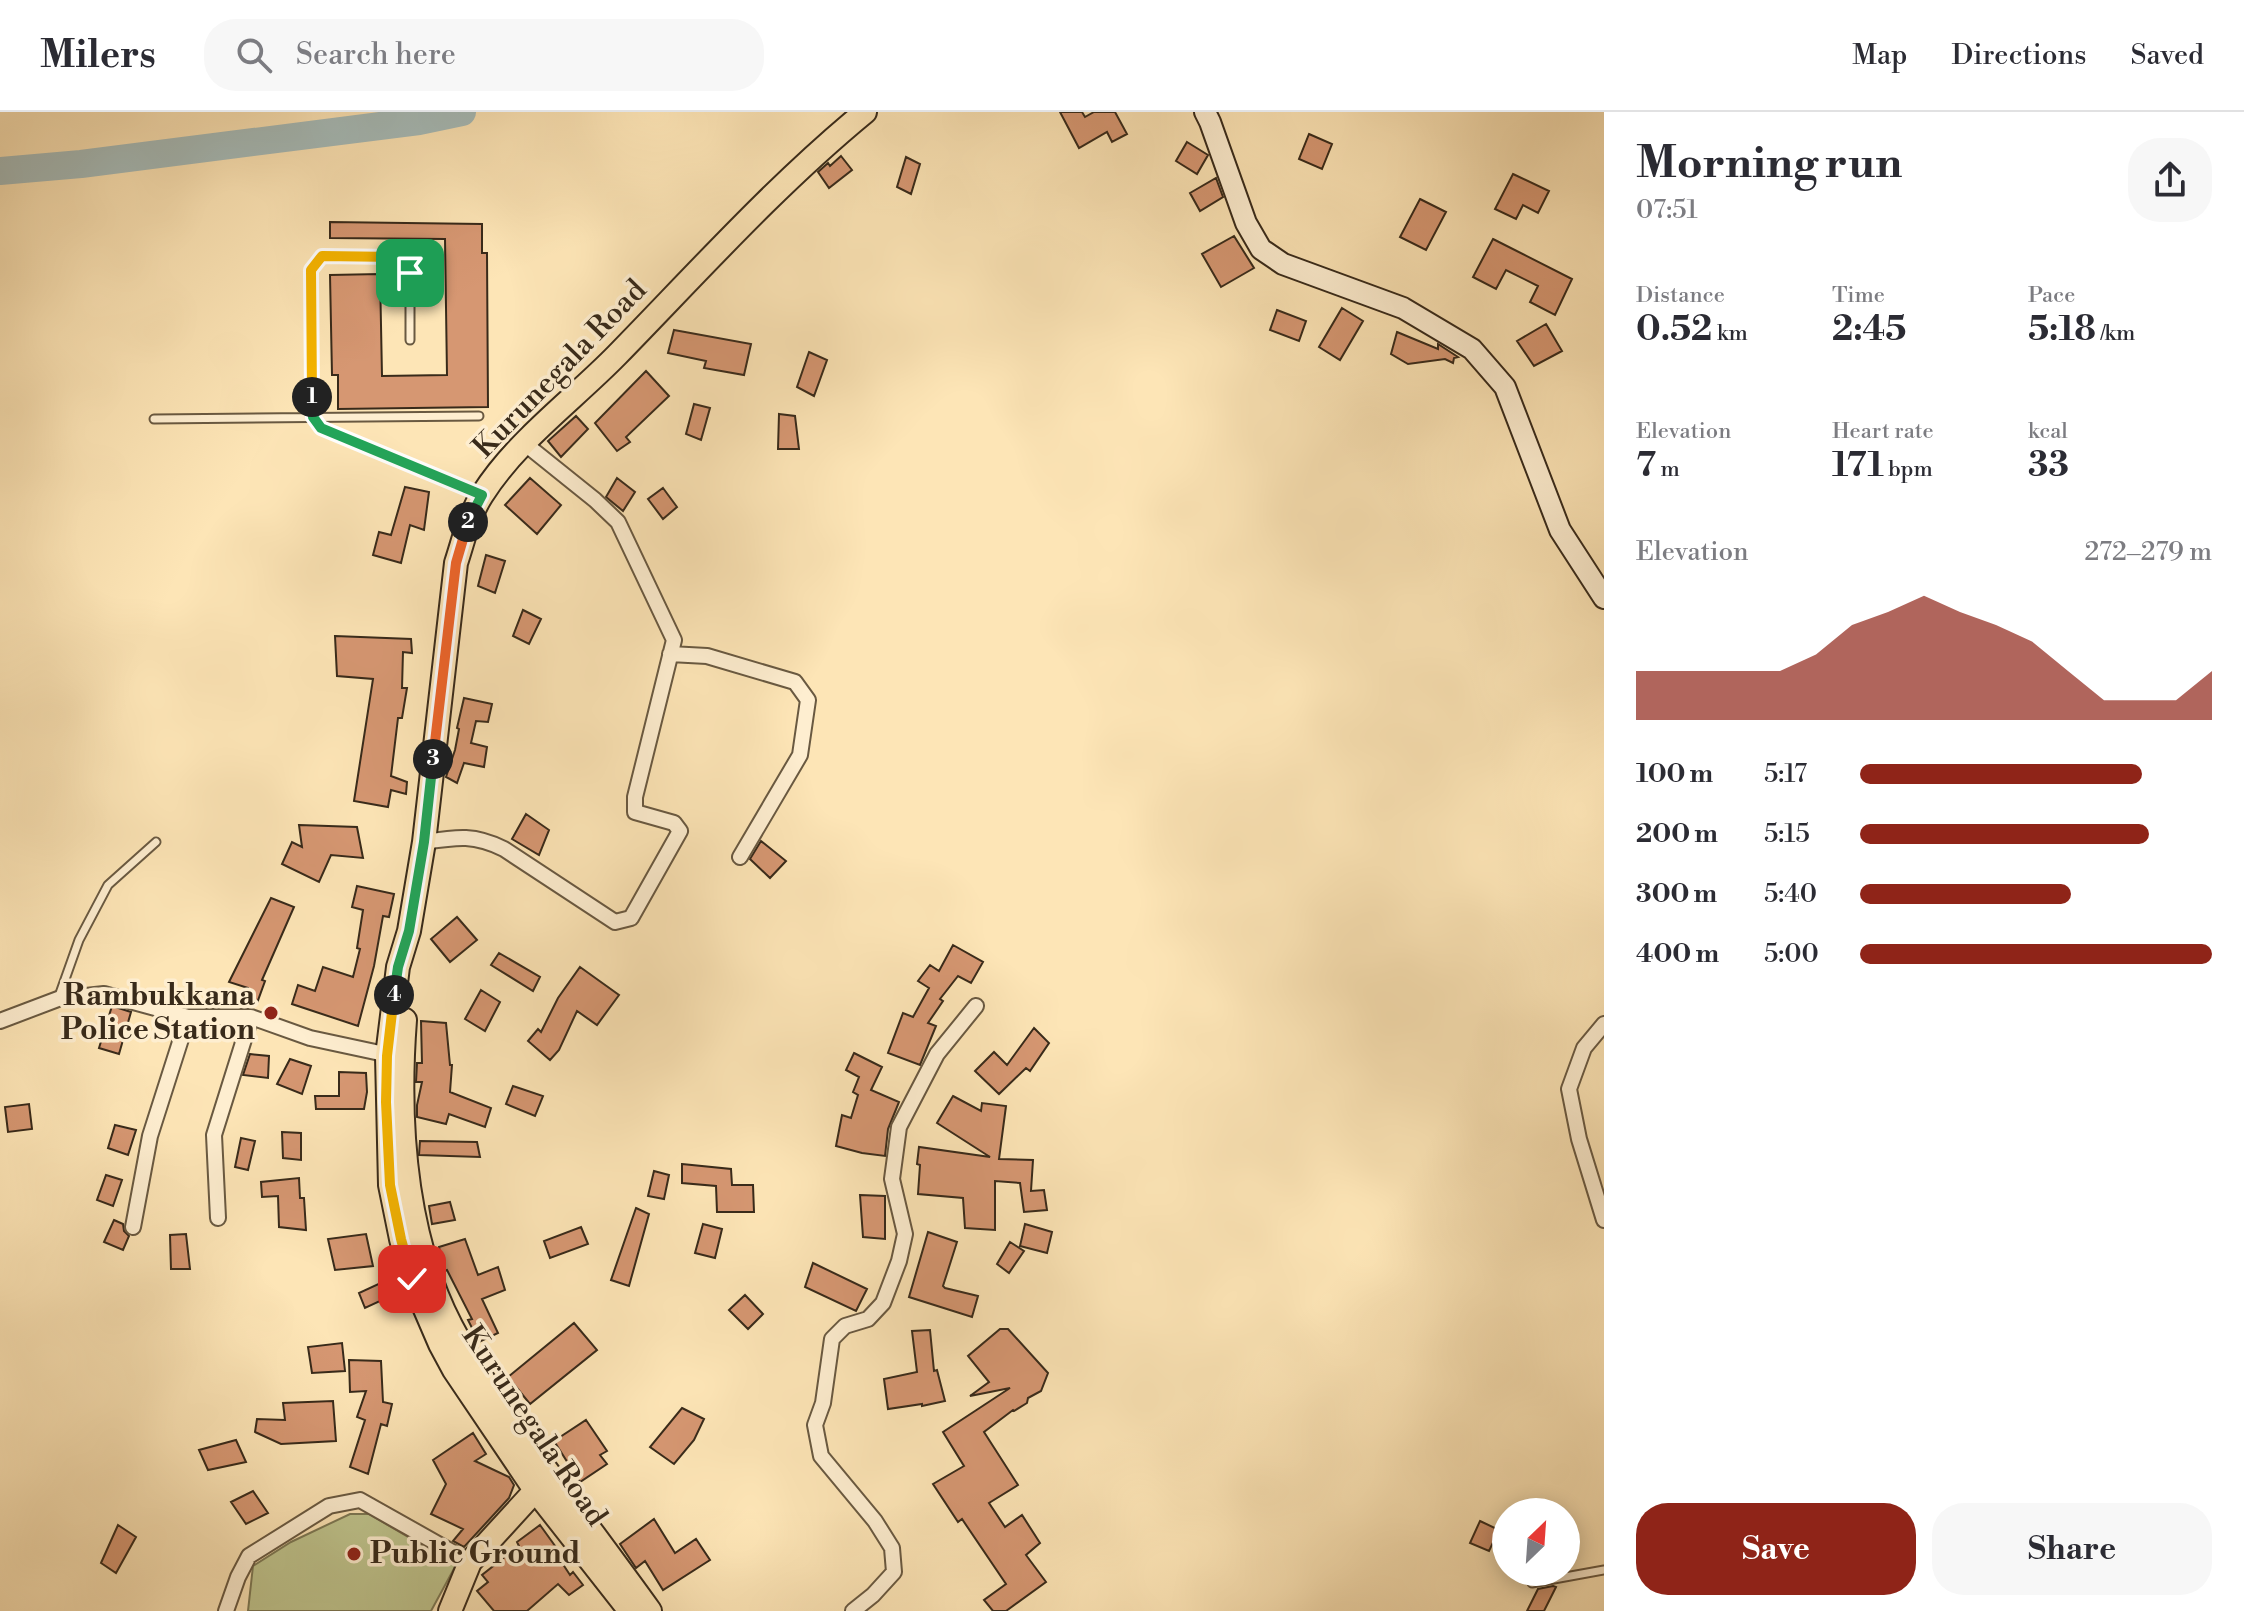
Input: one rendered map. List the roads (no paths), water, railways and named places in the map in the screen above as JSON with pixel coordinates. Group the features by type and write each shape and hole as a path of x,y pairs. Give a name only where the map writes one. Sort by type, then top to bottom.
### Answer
{"main road":[{"name":"Kurunegala Road","path":"650,1611 542,1483 454,1370 412,1279 390,1185 386,1102 410,968 409,931 424,842 456,563 465,529 482,495 509,457 616,356 801,167 865,112"},
{"name":"Kurunegala Road","path":"542,1483 630,1611"},
{"path":"450,1611 470,1562 542,1483"}],"street":[{"path":"1205,112 1246,223 1261,249 1283,264 1403,308 1472,349 1505,387 1560,530 1604,598"},
{"path":"424,842 453,837 486,840 615,922 631,918 680,831 674,823 635,812 635,797 674,640 618,522 524,443"},
{"path":"670,654 707,656 795,682 808,700 800,755 740,857"},
{"path":"0,1021 58,999 104,994 188,1017 251,1017 310,1038 395,1056"},
{"path":"853,1611 894,1572 892,1548 875,1521 821,1456 815,1425 823,1403 832,1339 845,1326 868,1319 883,1303 899,1261 905,1234 892,1179 899,1127 937,1054 976,1006"},
{"path":"133,1227 150,1136 188,1017"},
{"path":"218,1218 214,1135 251,1017"},
{"path":"1604,1024 1584,1048 1569,1089 1579,1139 1604,1220"},
{"path":"226,1611 249,1556 329,1506 360,1500 470,1562"}],"lane":[{"path":"410,340 410,273 397,257 322,256 311,270 313,417 321,428 482,495"},
{"path":"154,419 479,416"},
{"path":"58,999 79,940 108,885 156,842"},
{"path":"1580,1574 1604,1570"}],"waterway":[{"path":"0,171 81,164 419,121 462,112"}],"place":[{"name":"Rambukkana Police Station","path":"271,1013"},
{"name":"Public Ground","path":"354,1554"}]}
